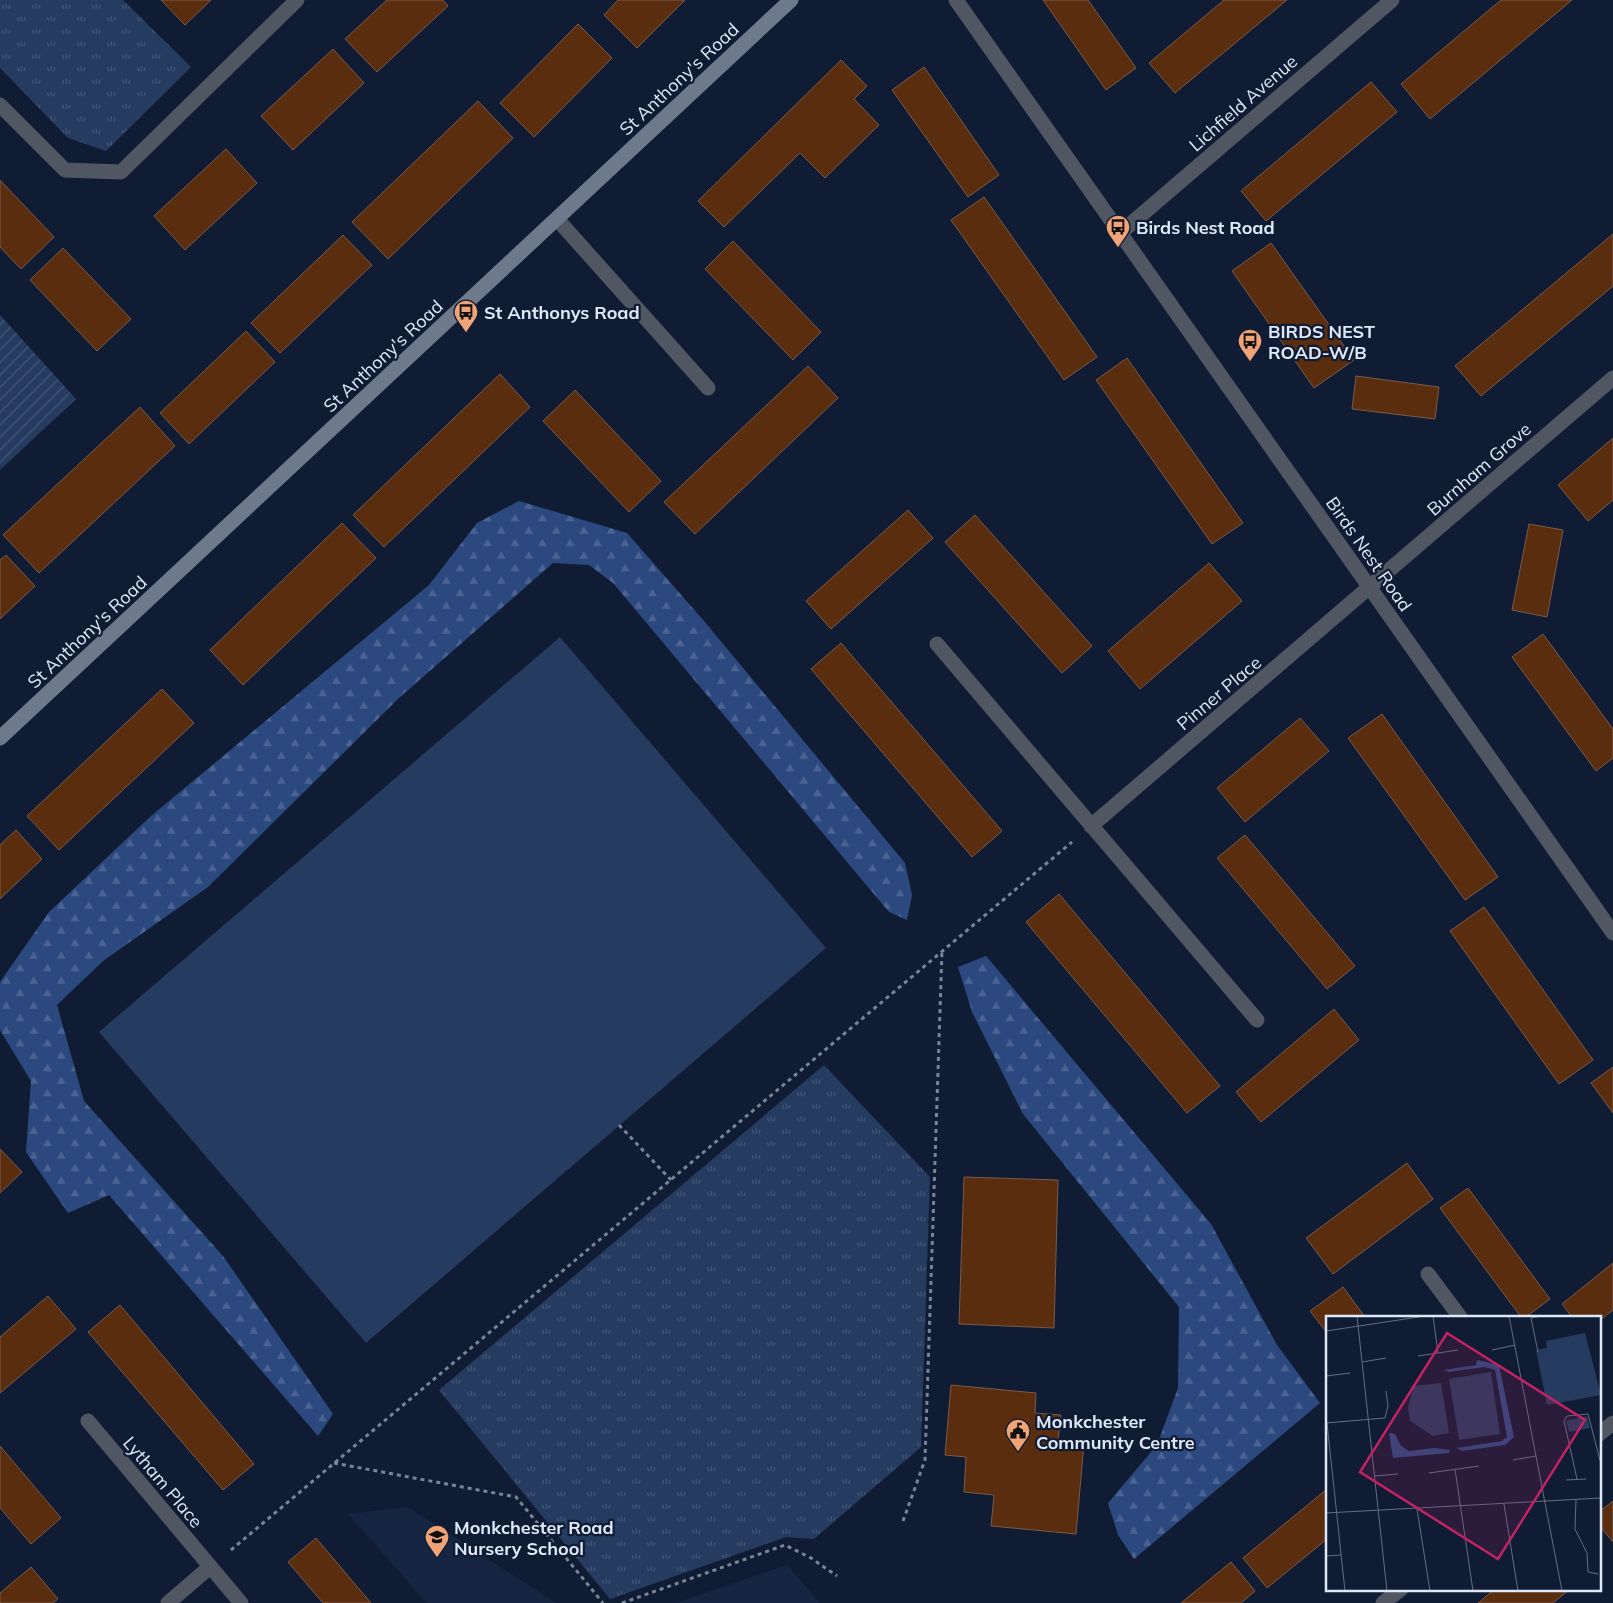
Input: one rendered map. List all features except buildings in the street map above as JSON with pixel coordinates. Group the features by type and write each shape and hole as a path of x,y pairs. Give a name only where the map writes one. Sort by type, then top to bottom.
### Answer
{"street":[{"path":"0,105 65,170 121,172 298,0"},
{"name":"St Anthony's Road","path":"0,738 791,0"},
{"name":"Birds Nest Road","path":"956,0 1613,933"},
{"name":"Lichfield Avenue","path":"1119,234 1392,0"},
{"path":"557,219 708,388"},
{"name":"Burnham Grove","path":"1370,588 1613,378"},
{"name":"Pinner Place","path":"1091,826 1370,588"},
{"path":"937,644 1256,1020"},
{"path":"1428,1274 1459,1316"},
{"name":"Lytham Place","path":"88,1421 241,1603"},
{"path":"1600,1433 1613,1423"},
{"path":"168,1603 210,1567"},
{"path":"1383,1603 1400,1590"}],"path":[{"path":"210,1567 1091,826"},
{"path":"903,1521 925,1460 942,951"},
{"path":"619,1125 671,1180"},
{"path":"334,1462 516,1497 603,1603"},
{"path":"622,1603 785,1545 811,1558 837,1576"}],"shaded area":[{"name":"Monkchester Road Nursery School","path":"408,1507 556,1603 427,1603 348,1514"},
{"path":"787,1565 820,1603 676,1603"}],"green space":[{"path":"0,0 123,0 191,67 106,151 68,138 0,68"},
{"path":"0,315 76,399 0,470"},
{"path":"519,501 627,533 704,621 905,863 912,895 907,920 889,912 613,583 589,565 553,563 399,698 208,887 103,961 57,1005 84,1101 223,1256 333,1414 318,1436 109,1195 68,1213 26,1152 31,1081 0,1030 0,982 49,912 151,816 429,585 477,523"},
{"path":"560,637 826,948 366,1343 99,1032"},
{"path":"986,956 1211,1224 1277,1345 1320,1403 1134,1559 1118,1535 1108,1503 1157,1445 1178,1388 1179,1307 1023,1114 972,1012 958,967"},
{"path":"824,1065 930,1177 921,1447 814,1539 786,1537 610,1599 439,1390"}],"place":[{"name":"Birds Nest Road","path":"1118,248"},
{"name":"St Anthonys Road","path":"466,333"},
{"name":"BIRDS NEST ROAD-W/B","path":"1250,362"},
{"name":"Monkchester Community Centre","path":"1018,1452"},
{"name":"Monkchester Road Nursery School","path":"437,1558"}]}
